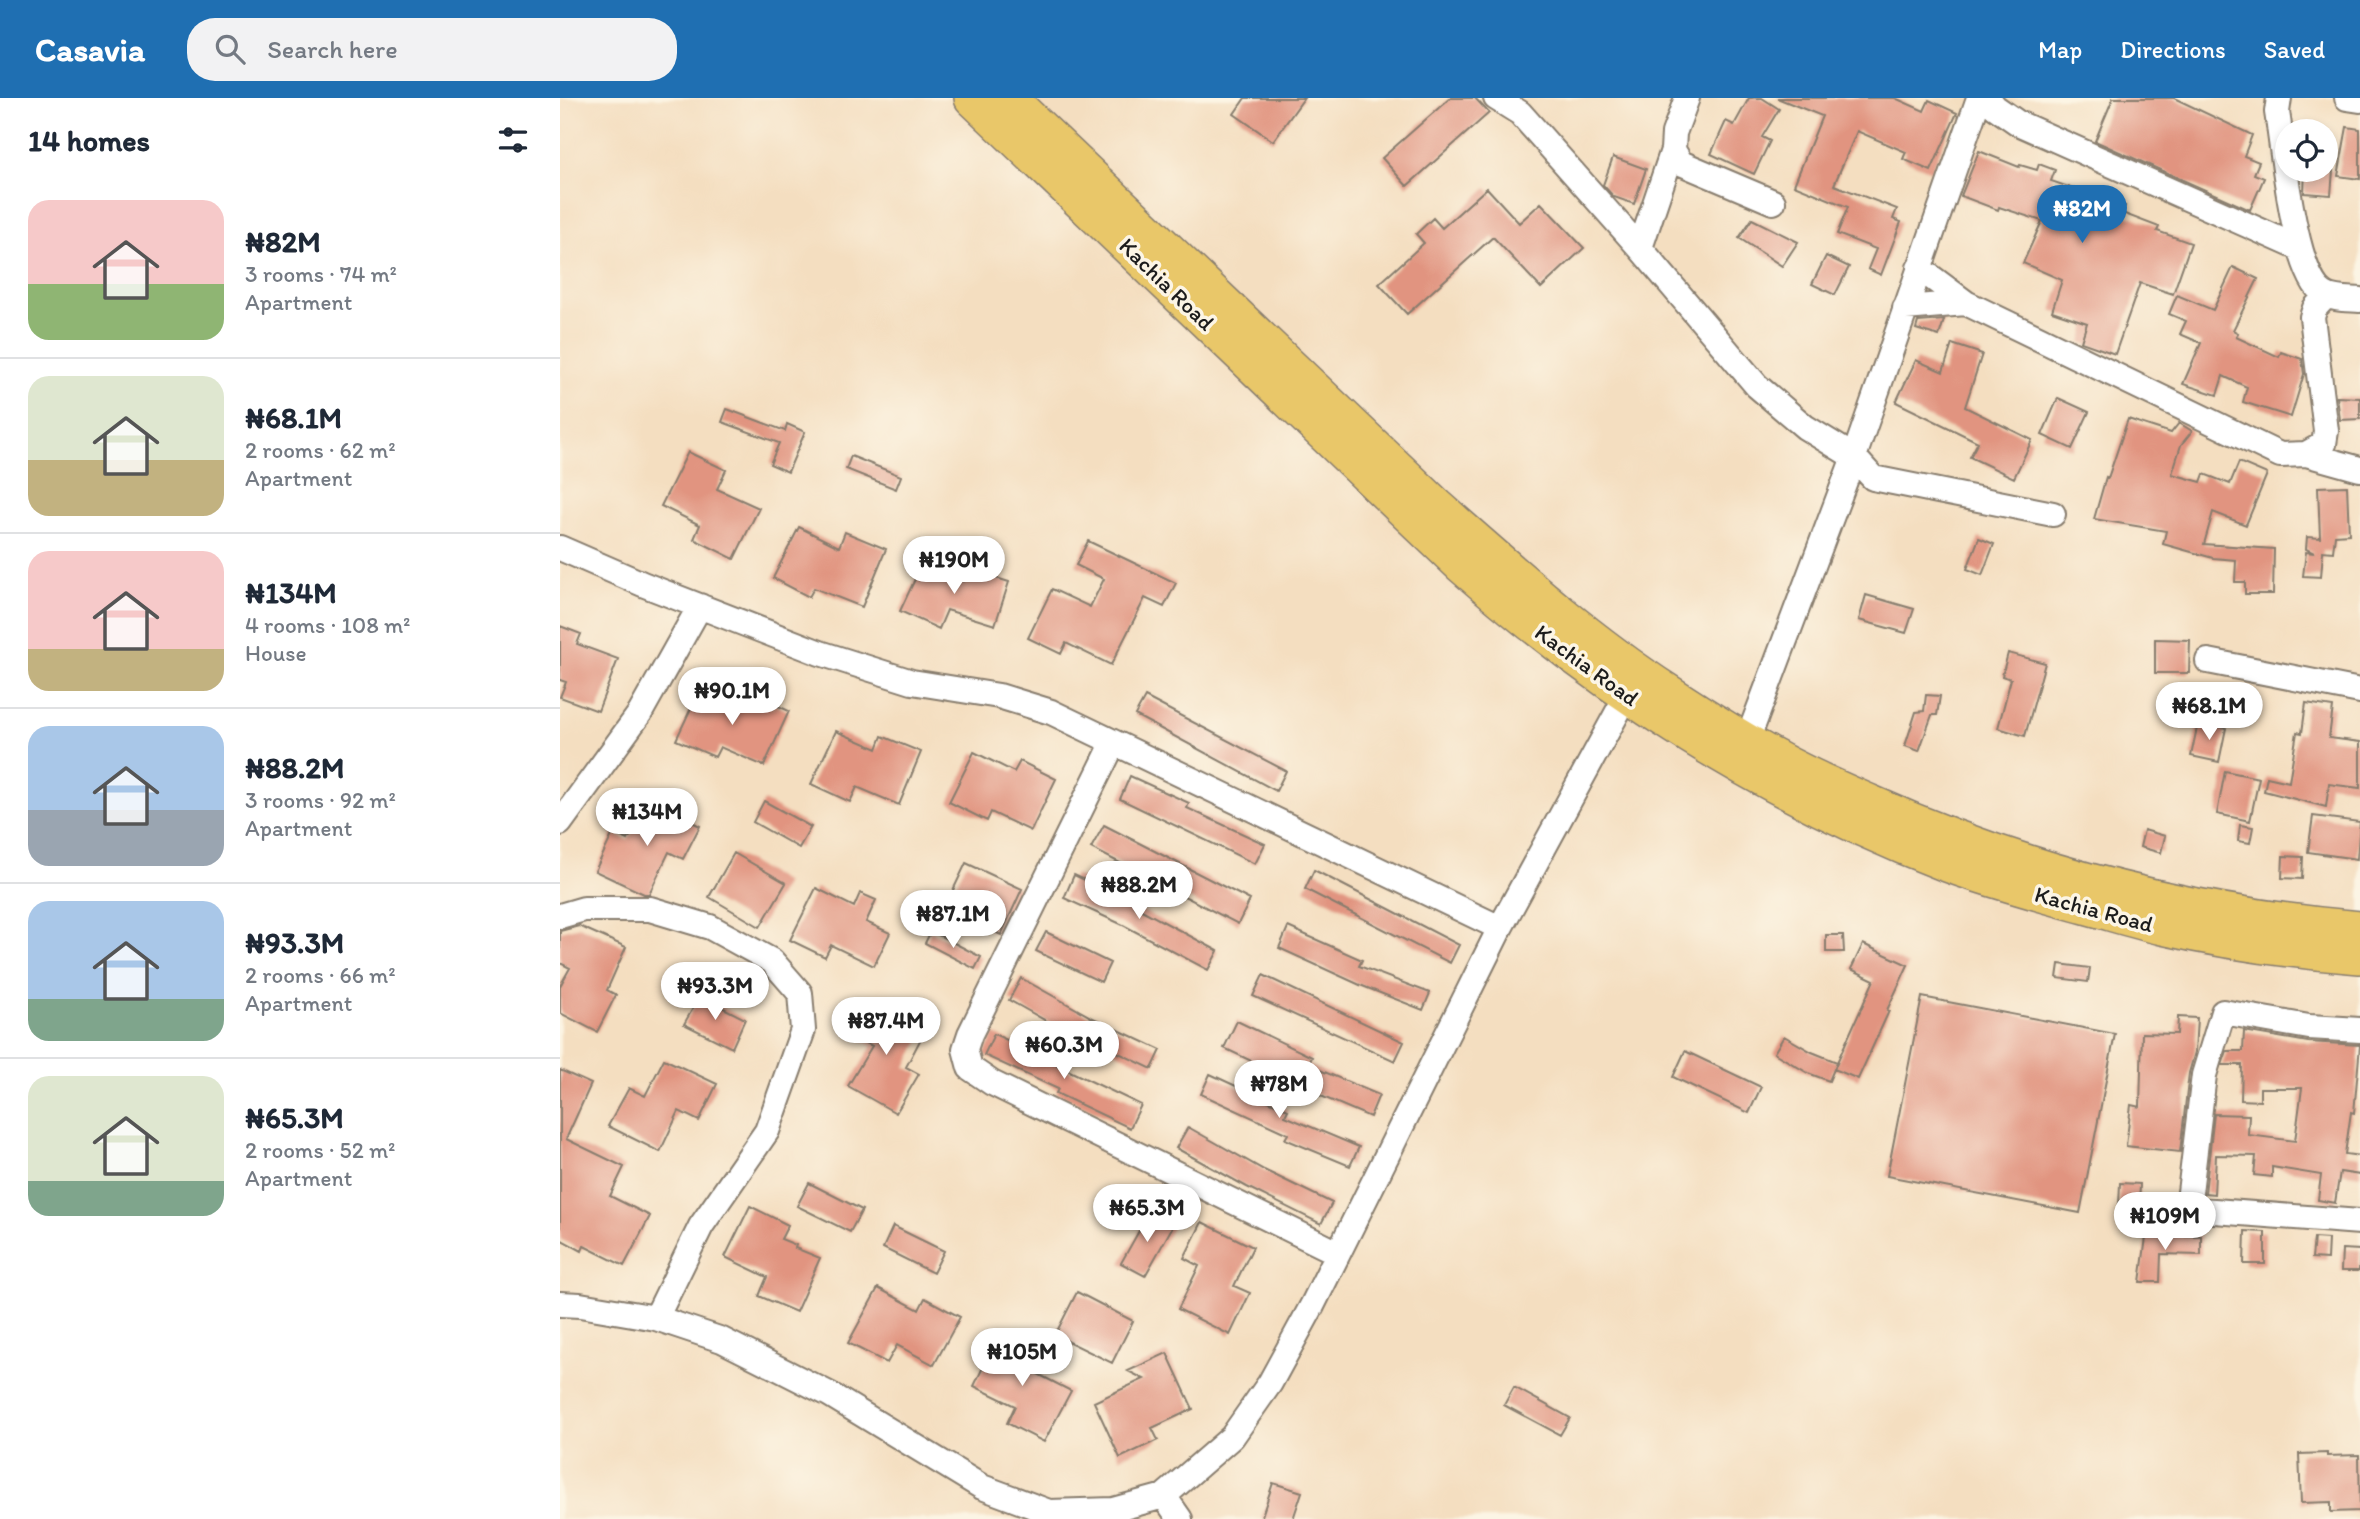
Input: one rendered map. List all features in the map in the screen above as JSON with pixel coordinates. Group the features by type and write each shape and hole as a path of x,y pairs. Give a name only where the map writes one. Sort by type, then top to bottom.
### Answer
{"highway":[{"name":"Kachia Road","path":"972,98 1461,565 1510,608 1627,695 1682,731 1803,800 1943,862 2014,887 2159,927 2228,941 2360,956"},
{"name":"Kachia Road","path":"1009,98 1437,506 1492,555 1615,654 1665,690 1747,741 1777,759 1894,813 1966,843 2050,870 2106,887 2184,905 2319,926 2360,929"}],"street":[{"path":"1496,98 1520,113 1640,248 1757,386 1805,427 1854,457 1873,478 2053,514"},
{"path":"1640,248 1673,150 1674,133 1687,98"},
{"path":"1747,741 1854,457 1979,98"},
{"path":"1988,98 1995,107 2018,123 2299,248"},
{"path":"2279,98 2277,112 2299,248 2312,282 2326,296 2360,300"},
{"path":"2347,98 2360,100"},
{"path":"1673,150 1681,163 1773,202"},
{"path":"1919,268 1966,303 2280,455 2306,454 2360,469"},
{"path":"2306,454 2324,444 2326,431 2312,317 2315,308 2326,296"},
{"path":"1905,308 1966,303"},
{"path":"560,548 820,653 912,682 999,696 1051,712 1500,928"},
{"path":"560,823 640,713 700,606"},
{"path":"2208,661 2360,691"},
{"path":"560,1304 656,1318 722,1340 829,1394 982,1487 1049,1511 1114,1510 1164,1496 1232,1437 1270,1383 1500,928 1627,695"},
{"path":"1114,744 970,1034 965,1049 970,1068 992,1083 1338,1253"},
{"path":"560,916 584,909 650,909 710,927 772,961 800,993 803,1030 767,1131 701,1226 656,1318"},
{"path":"2360,1030 2309,1027 2223,1012 2204,1075 2188,1209 2360,1222"},
{"path":"1164,1496 1180,1519"}],"building":[{"path":"1245,98 1304,98 1273,141 1234,114"},
{"path":"1450,98 1475,98 1489,113 1407,186 1382,158"},
{"path":"1749,98 1762,98 1779,109 1762,137 1770,141 1754,174 1711,154 1726,121 1734,125"},
{"path":"1777,98 1895,98 1924,111 1929,100 1957,113 1931,171 1903,159 1906,152 1857,131 1834,185 1897,209 1893,219 1901,222 1881,275 1868,269 1876,249 1837,234 1848,207 1794,185 1822,116"},
{"path":"2113,98 2174,98 2252,135 2244,156 2259,162 2254,174 2264,178 2250,210 2095,141"},
{"path":"2347,127 2360,129 2360,179 2338,176"},
{"path":"1979,151 2019,167 2020,165 2037,170 2039,164 2055,170 2051,181 2125,206 2122,213 2159,227 2157,231 2191,243 2173,294 2140,283 2115,354 2081,342 2087,323 2052,311 2062,280 2023,263 2042,221 1999,207 1998,210 1961,196"},
{"path":"1613,157 1646,169 1634,204 1614,197 1603,185"},
{"path":"2304,182 2332,182 2331,195 2304,193"},
{"path":"1487,188 1519,223 1541,203 1584,248 1541,288 1493,237 1407,314 1379,284 1424,243 1416,234 1433,218 1442,228"},
{"path":"1752,219 1798,242 1782,266 1739,238"},
{"path":"1826,256 1849,267 1835,295 1812,284"},
{"path":"2233,267 2258,279 2233,330 2238,333 2236,337 2279,357 2281,352 2302,359 2304,374 2291,417 2243,402 2247,387 2223,376 2217,395 2183,384 2201,343 2180,334 2186,321 2169,314 2177,295 2213,310"},
{"path":"1944,320 1939,336 1916,329 1918,322"},
{"path":"1952,344 1982,354 1965,407 2032,440 2014,478 1970,457 1978,442 1896,402 1916,360 1943,372"},
{"path":"2337,397 2360,398 2360,419 2340,420"},
{"path":"2058,398 2089,412 2072,449 2042,435"},
{"path":"727,409 785,431 787,424 805,432 788,472 770,464 779,443 722,422"},
{"path":"2128,419 2171,433 2179,423 2192,431 2181,445 2172,474 2201,482 2204,474 2230,484 2239,462 2267,474 2246,525 2213,512 2204,544 2274,549 2273,594 2245,594 2245,582 2235,582 2236,560 2213,558 2163,544 2166,531 2094,519 2106,477 2108,478"},
{"path":"688,452 726,470 717,489 759,508 734,559 694,539 700,525 661,506"},
{"path":"851,456 901,476 896,489 846,469"},
{"path":"2347,486 2349,534 2335,535 2333,552 2323,551 2321,577 2303,576 2306,552 2314,553 2306,549 2307,537 2320,538 2318,487"},
{"path":"799,527 839,547 845,532 886,549 862,607 814,588 809,597 773,578"},
{"path":"1979,538 1994,544 1982,575 1967,569"},
{"path":"1088,541 1176,583 1164,607 1145,598 1111,665 1066,643 1061,654 1028,638 1052,589 1090,607 1104,579 1076,565"},
{"path":"923,562 963,581 967,569 1009,582 995,625 947,610 939,629 900,611"},
{"path":"1866,595 1914,609 1906,633 1859,620"},
{"path":"560,626 581,634 577,644 618,659 598,711 560,697 566,682 560,680"},
{"path":"2155,639 2190,640 2189,673 2155,673"},
{"path":"2008,653 2045,663 2025,736 1998,728 2011,679 2002,676"},
{"path":"701,687 742,706 746,696 773,708 774,704 789,711 764,766 720,747 715,757 676,740"},
{"path":"1926,695 1940,696 1937,715 1932,715 1919,751 1905,746 1916,712 1924,711"},
{"path":"1145,697 1286,771 1276,791 1135,715"},
{"path":"2306,703 2333,707 2329,738 2360,742 2360,788 2329,784 2326,807 2264,791 2267,777 2289,782 2297,732 2302,733"},
{"path":"2198,723 2226,728 2219,762 2191,756"},
{"path":"836,731 877,749 882,736 921,752 899,805 857,787 850,802 811,784"},
{"path":"974,752 1014,772 1020,761 1056,779 1031,831 991,812 987,821 949,802"},
{"path":"2225,771 2259,778 2250,821 2217,814"},
{"path":"1130,776 1189,803 1187,808 1265,844 1255,864 1120,799"},
{"path":"649,800 700,826 683,859 669,852 649,894 644,894 595,871 613,833 628,840"},
{"path":"764,801 811,827 799,848 753,822"},
{"path":"2313,816 2360,822 2357,859 2308,852"},
{"path":"1104,825 1250,900 1238,924 1091,848"},
{"path":"2240,825 2253,827 2250,843 2238,841"},
{"path":"2144,830 2165,836 2161,853 2140,847"},
{"path":"734,853 786,883 760,927 709,897"},
{"path":"2283,856 2303,857 2302,879 2282,878"},
{"path":"966,863 1022,889 1001,935 944,909"},
{"path":"1314,870 1459,945 1450,963 1305,889"},
{"path":"1074,875 1135,903 1134,906 1218,951 1208,970 1123,925 1064,898"},
{"path":"816,888 854,907 860,893 876,900 866,922 890,933 874,966 831,945 825,957 790,940"},
{"path":"579,926 626,947 607,990 616,995 597,1032 560,1013 560,986 570,968 560,963 560,931"},
{"path":"1288,927 1362,960 1359,966 1430,993 1423,1010 1279,948"},
{"path":"931,931 981,957 975,969 925,943"},
{"path":"1046,932 1110,963 1101,982 1036,951"},
{"path":"1826,935 1843,935 1844,952 1826,952"},
{"path":"1863,944 1908,965 1858,1079 1834,1069 1874,980 1851,969"},
{"path":"2059,964 2090,968 2088,982 2057,978"},
{"path":"1263,975 1404,1042 1395,1061 1253,996"},
{"path":"1021,978 1091,1017 1161,1050 1152,1069 1075,1032 1073,1036 1009,1000"},
{"path":"700,996 745,1019 732,1048 684,1024"},
{"path":"1922,997 2115,1034 2080,1213 1887,1176"},
{"path":"870,1001 926,1029 906,1067 919,1074 896,1113 848,1086 872,1046 853,1036"},
{"path":"2178,1017 2197,1018 2195,1052 2189,1073 2180,1152 2126,1146 2131,1105 2140,1107 2142,1033 2177,1034"},
{"path":"1237,1021 1312,1057 1308,1065 1379,1095 1370,1117 1309,1091 1310,1089 1224,1048"},
{"path":"2244,1031 2308,1042 2360,1045 2354,1113 2351,1112 2345,1154 2360,1156 2360,1175 2340,1172 2335,1203 2318,1200 2321,1175 2272,1167 2272,1177 2254,1175 2256,1156 2216,1155 2214,1194 2205,1193 2214,1114 2249,1115 2248,1135 2295,1141 2302,1088 2260,1088 2260,1101 2241,1100 2242,1065 2222,1065 2227,1051 2243,1051"},
{"path":"994,1034 1141,1105 1130,1128 1056,1093 1058,1089 984,1055"},
{"path":"1784,1036 1837,1062 1829,1081 1808,1073 1774,1053"},
{"path":"1685,1051 1761,1087 1749,1113 1673,1077"},
{"path":"664,1059 717,1084 699,1121 679,1111 660,1152 608,1126 629,1088 645,1096"},
{"path":"560,1070 591,1084 566,1139 624,1167 610,1196 650,1216 624,1266 584,1246 582,1251 560,1239"},
{"path":"1210,1074 1288,1110 1285,1116 1359,1147 1350,1166 1285,1139 1288,1134 1201,1094"},
{"path":"1188,1127 1264,1170 1332,1203 1321,1224 1176,1148"},
{"path":"809,1183 862,1210 850,1232 797,1206"},
{"path":"2120,1183 2140,1184 2139,1206 2119,1205"},
{"path":"750,1206 788,1225 781,1239 820,1258 796,1312 759,1296 767,1277 725,1257"},
{"path":"1149,1213 1173,1226 1145,1276 1121,1263"},
{"path":"1202,1222 1253,1247 1234,1286 1250,1293 1230,1335 1178,1309 1199,1266 1184,1258"},
{"path":"893,1226 944,1251 933,1273 883,1248"},
{"path":"2147,1230 2164,1235 2201,1236 2201,1255 2161,1254 2160,1282 2140,1282"},
{"path":"2245,1231 2265,1232 2265,1264 2244,1264"},
{"path":"2314,1238 2328,1239 2327,1259 2312,1258"},
{"path":"2342,1249 2360,1250 2359,1271 2341,1271"},
{"path":"878,1288 919,1310 925,1298 960,1317 934,1365 897,1345 887,1363 848,1343"},
{"path":"1077,1292 1133,1321 1112,1363 1055,1335"},
{"path":"999,1334 1039,1352 1030,1370 1071,1391 1044,1442 1007,1423 1015,1406 974,1386"},
{"path":"1167,1353 1193,1409 1152,1428 1158,1440 1120,1458 1094,1402 1144,1379 1128,1371"},
{"path":"1514,1387 1570,1418 1560,1435 1504,1405"},
{"path":"2327,1453 2327,1456 2359,1455 2360,1511 2331,1512 2331,1502 2301,1503 2299,1454"},
{"path":"1273,1483 1302,1492 1293,1519 1261,1519"}]}
